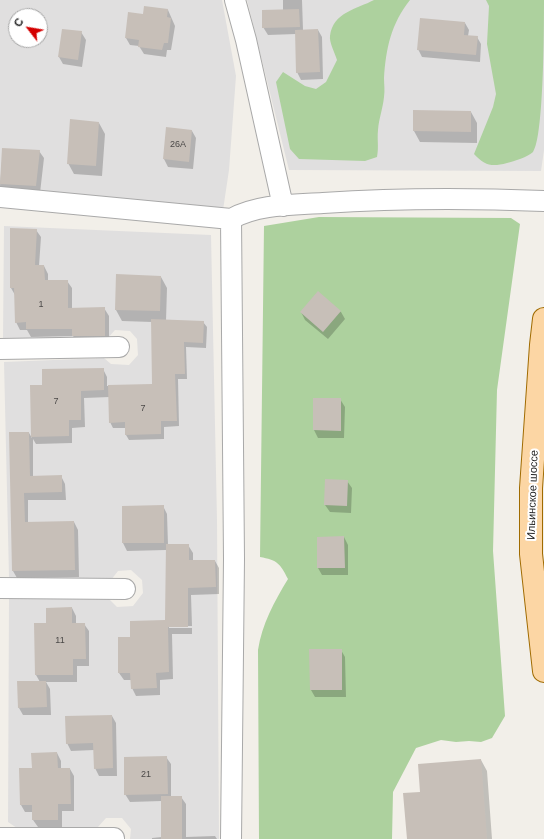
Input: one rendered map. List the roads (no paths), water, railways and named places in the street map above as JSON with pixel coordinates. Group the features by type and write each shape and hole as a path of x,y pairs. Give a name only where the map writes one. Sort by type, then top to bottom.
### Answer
{"main road":[{"name":"Ильинское шоссе","path":"544,319 540,345 531,488 531,554 544,671"}],"street":[{"path":"235,0 246,40 283,206"},
{"path":"0,197 231,219 245,212 283,206 372,200 544,201"},
{"path":"231,219 234,559 231,839"},
{"path":"0,349 119,347"},
{"path":"0,588 125,589"},
{"path":"0,838 114,838"}]}
